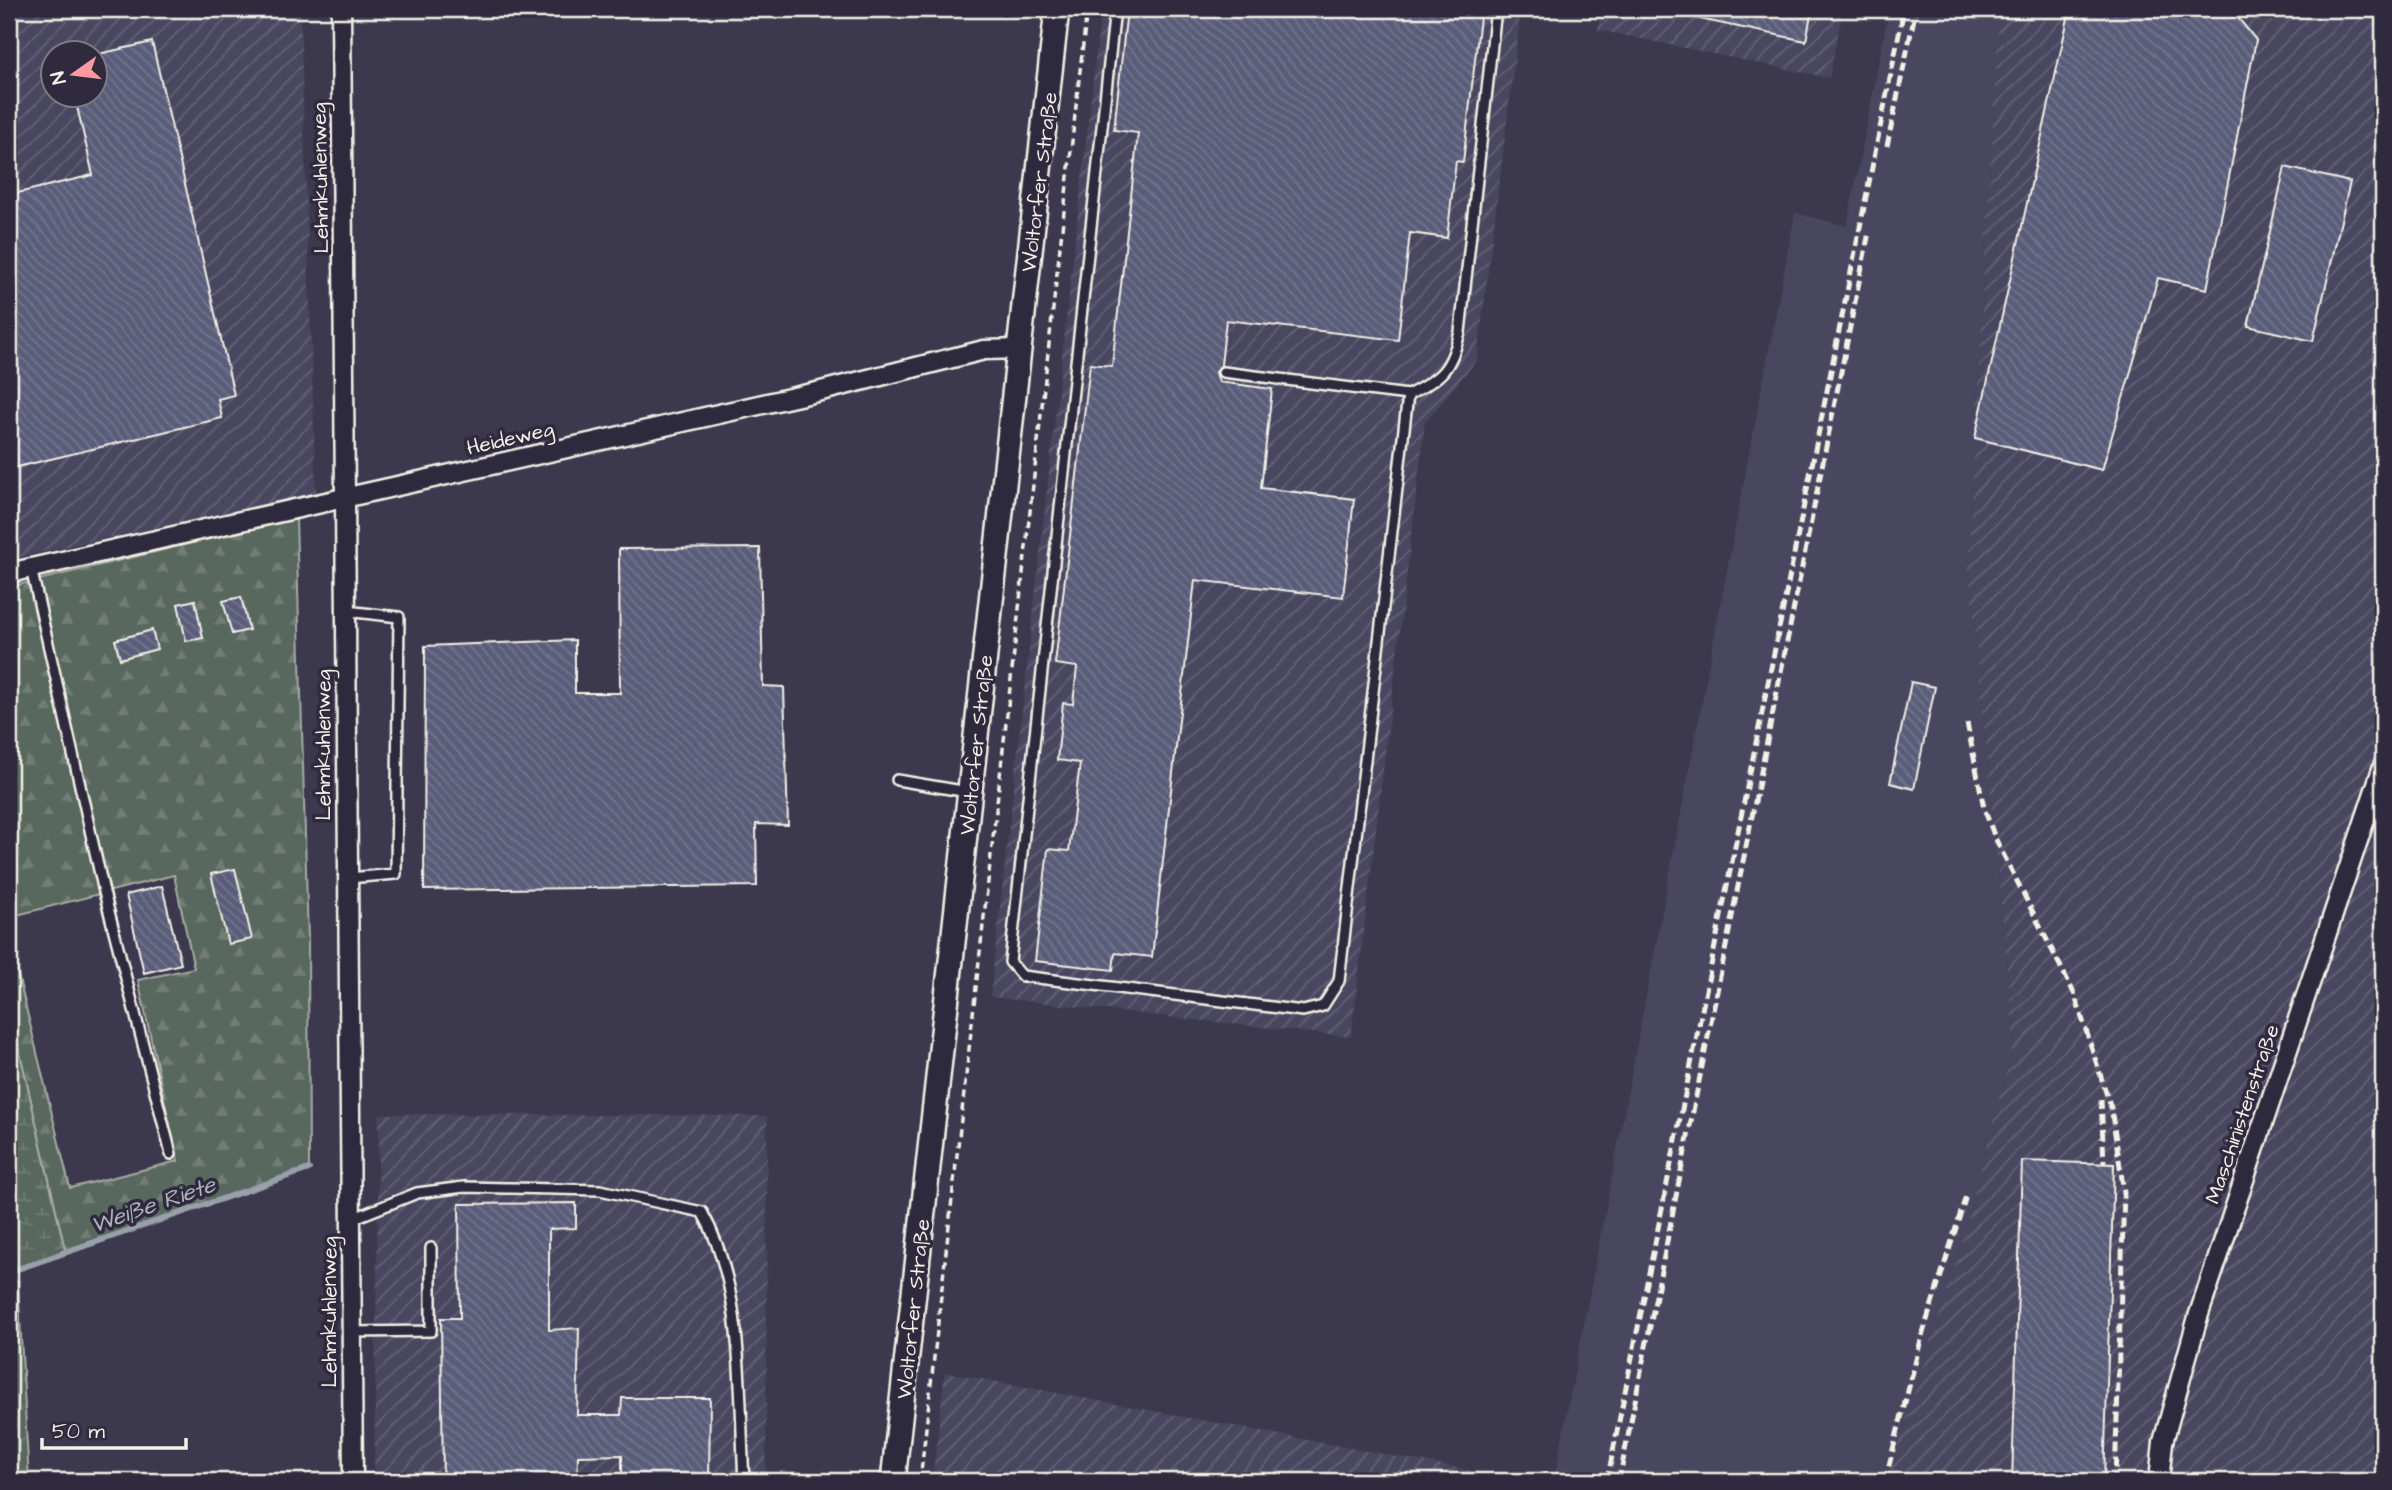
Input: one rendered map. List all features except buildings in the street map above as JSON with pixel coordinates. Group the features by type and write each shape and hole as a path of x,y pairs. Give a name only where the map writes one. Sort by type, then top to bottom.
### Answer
{"main road":[{"name":"Woltorfer Straße","path":"893,1481 1057,9"}],"street":[{"name":"Lehmkuhlenweg","path":"341,9 353,1480"},
{"name":"Heideweg","path":"9,573 821,391 984,350 1020,349"},
{"name":"Maschinistenstraße","path":"2159,1481 2163,1442 2198,1317 2383,766"}],"lane":[{"path":"1115,9 1010,962 1022,976 1303,1011 1323,1006 1339,981 1408,395"},
{"path":"1223,372 1408,395 1431,383 1453,360 1496,9"},
{"path":"31,568 104,892 171,1154"},
{"path":"346,611 399,617 396,874 346,878"},
{"path":"897,780 971,793"},
{"path":"352,1219 417,1193 464,1187 600,1190 702,1212 717,1238 735,1324 744,1481"},
{"path":"352,1332 431,1331 431,1248"},
{"path":"353,1480 416,1481"}],"path":[{"path":"920,1481 1087,9"}],"shaded area":[{"path":"9,9 300,9 316,493 9,559"},
{"path":"1101,9 1521,9 1477,360 1425,422 1351,1037 990,997"},
{"path":"1601,9 1843,9 1829,78 1598,30"},
{"path":"1889,9 1999,9 1968,556 2014,1041 1961,1245 1887,1481 1554,1481 1795,213 1847,226"},
{"path":"1999,9 2383,9 2383,1481 1887,1481 1961,1245 2014,1041 1968,556"},
{"path":"379,1114 767,1116 766,1481 374,1481"},
{"path":"945,1372 1526,1481 932,1481"}],"green space":[{"path":"296,518 308,940 309,1169 65,1250 9,1005 9,938 70,1188 178,1161 138,980 194,968 174,875 9,917 9,587"},
{"path":"9,1005 65,1250 11,1271 9,1261"},
{"path":"18,1281 29,1481 9,1481 9,1283"}],"waterway":[{"name":"Weiße Riete","path":"9,1272 309,1169"}],"railway":[{"path":"1607,1481 1904,9"},
{"path":"1887,146 1916,9"},
{"path":"1619,1481 1869,232"},
{"path":"1967,723 1984,808 1995,838 2074,993 2111,1108 2124,1192 2115,1481"},
{"path":"2101,1099 2104,1163"},
{"path":"1885,1481 1922,1336 1966,1196"}]}
